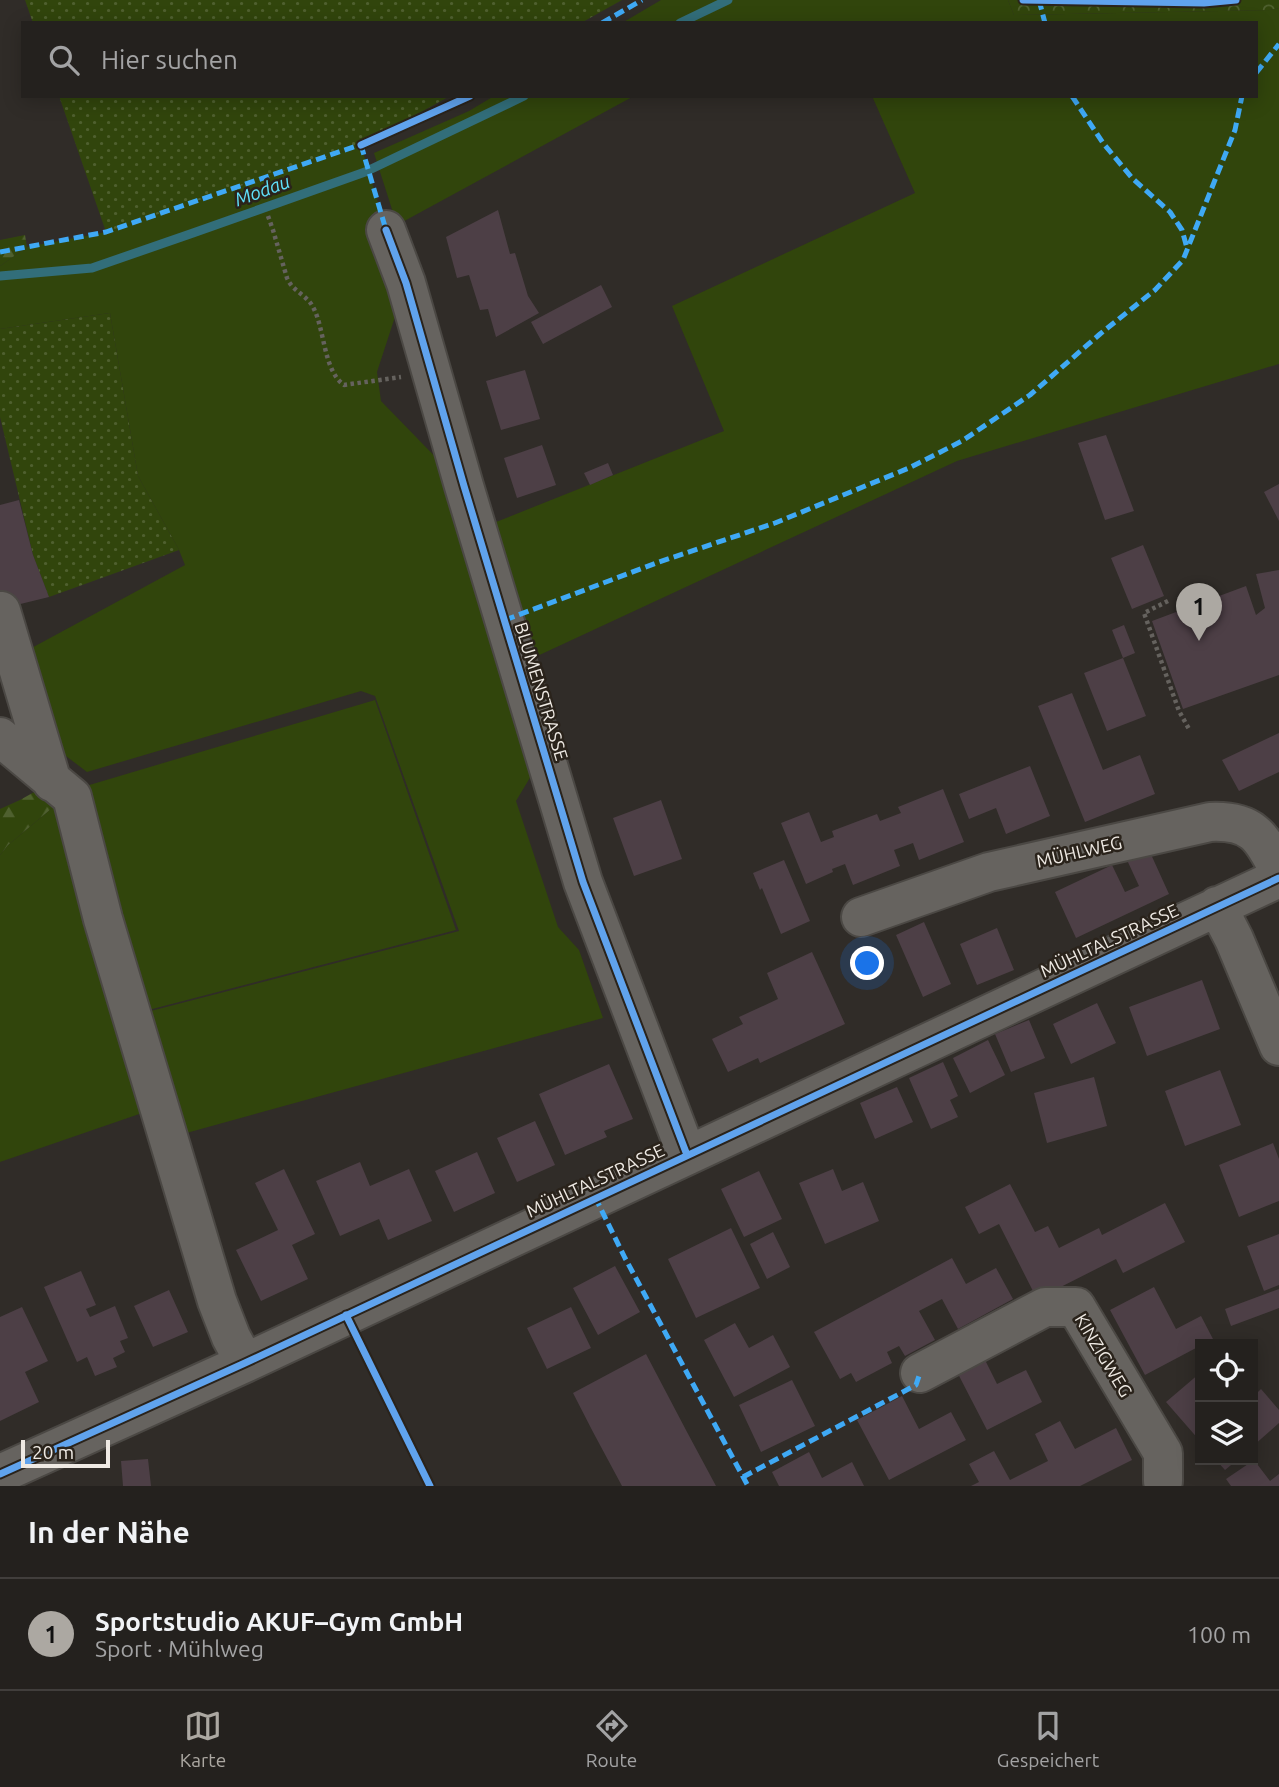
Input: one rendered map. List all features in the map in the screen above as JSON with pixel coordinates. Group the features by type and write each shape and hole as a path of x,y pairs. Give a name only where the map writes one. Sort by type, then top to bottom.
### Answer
{"street":[{"name":"BLUMENSTRASSE","path":"386,230 406,282 583,883 687,1155"},
{"path":"1,611 52,782"},
{"path":"0,737 72,797 107,932 217,1301 245,1363"},
{"name":"MÜHLWEG","path":"861,916 989,873 1210,822 1228,822 1252,829 1268,849 1279,871"},
{"name":"MÜHLTALSTRASSE","path":"0,1474 245,1363 687,1155 1226,923 1279,878"},
{"path":"1226,923 1279,1046"},
{"name":"KINZIGWEG","path":"920,1373 1045,1307 1076,1307 1163,1453 1162,1484"}],"path":[{"path":"268,216 290,286 313,305 337,380 344,385 384,381"},
{"path":"1168,601 1144,613 1179,711 1189,729"}],"green space":[{"path":"25,0 622,0 585,21 32,21"},
{"path":"661,0 1008,0 1014,15 1279,8 1279,364 957,461 533,658 491,524 724,431 672,306 915,193 873,98 1258,98 1258,21 625,21"},
{"path":"1008,0 1279,0 1279,8 1014,15"},
{"path":"60,98 446,98 361,145 106,232"},
{"path":"491,98 630,98 397,225 374,153 469,111"},
{"path":"361,145 386,230 406,283 377,372 381,401 452,474 534,771 516,801 558,927 579,950 603,1018 172,1137 139,1014 459,931 375,696 361,691 87,772 62,753 26,651 185,565 138,476 110,313 0,329 0,266 27,247 106,232"},
{"path":"25,235 27,247 0,266 0,240"},
{"path":"110,313 138,476 179,550 49,597 33,555 0,417 0,329"},
{"path":"375,700 456,930 137,1013 76,789"},
{"path":"52,782 64,798 8,845 0,855 0,809"},
{"path":"64,798 148,1111 0,1162 0,855 8,845"}],"building":[{"path":"498,210 510,254 515,253 528,296 539,313 496,337 488,309 480,310 469,275 457,278 446,237"},
{"path":"601,285 612,307 543,344 531,322"},
{"path":"525,370 540,419 501,430 486,381"},
{"path":"1106,435 1134,511 1105,520 1078,443"},
{"path":"542,445 556,485 517,498 504,458"},
{"path":"608,463 613,475 590,485 584,473"},
{"path":"1279,484 1279,521 1264,492"},
{"path":"19,500 33,555 49,597 0,609 0,505"},
{"path":"1143,545 1164,596 1132,609 1111,558"},
{"path":"1279,570 1279,675 1183,709 1152,621 1246,586 1256,615 1265,608 1256,574"},
{"path":"1124,625 1135,653 1123,658 1112,630"},
{"path":"1123,658 1146,716 1107,731 1084,673"},
{"path":"1072,693 1103,770 1140,755 1155,794 1085,822 1038,706"},
{"path":"1279,733 1279,772 1239,791 1222,760"},
{"path":"1030,766 1050,816 1006,834 996,808 969,819 959,794"},
{"path":"943,789 964,842 919,860 913,843 894,850 900,866 853,885 845,864 806,884 781,823 809,812 821,842 834,837 832,831 877,814 880,821 901,813 898,807"},
{"path":"661,800 682,859 634,876 613,818"},
{"path":"1149,850 1169,894 1076,938 1055,892 1112,865 1125,892 1139,886 1127,860"},
{"path":"784,860 810,921 781,934 753,873"},
{"path":"924,922 951,984 923,997 896,935"},
{"path":"997,928 1014,970 977,985 960,944"},
{"path":"812,952 845,1024 760,1063 758,1058 728,1072 712,1039 743,1024 739,1017 778,999 767,973"},
{"path":"1202,980 1220,1029 1147,1056 1129,1007"},
{"path":"1097,1003 1116,1043 1071,1064 1053,1024"},
{"path":"1029,1020 1045,1058 1011,1072 995,1034"},
{"path":"988,1040 1005,1075 970,1093 953,1058"},
{"path":"943,1062 958,1096 950,1100 958,1117 931,1129 909,1078"},
{"path":"609,1064 633,1119 604,1131 607,1137 565,1155 539,1094"},
{"path":"1220,1070 1241,1125 1185,1146 1165,1091"},
{"path":"1094,1077 1107,1126 1047,1143 1034,1093"},
{"path":"897,1087 913,1122 875,1139 860,1103"},
{"path":"535,1121 555,1165 517,1182 497,1138"},
{"path":"1273,1143 1279,1159 1279,1201 1239,1217 1219,1165"},
{"path":"477,1152 495,1193 454,1212 435,1171"},
{"path":"360,1162 370,1186 409,1169 432,1221 388,1240 379,1219 340,1236 316,1181"},
{"path":"284,1169 315,1234 292,1245 308,1279 261,1301 236,1250 278,1230 255,1183"},
{"path":"833,1169 842,1191 863,1182 879,1221 825,1244 799,1183"},
{"path":"759,1171 782,1219 744,1237 721,1189"},
{"path":"1010,1184 1035,1232 1048,1226 1059,1248 1099,1228 1102,1235 1165,1203 1185,1242 1123,1273 1116,1259 1037,1299 999,1224 979,1234 965,1207"},
{"path":"731,1228 760,1288 696,1318 668,1259"},
{"path":"773,1232 790,1267 767,1279 750,1244"},
{"path":"1279,1234 1279,1285 1264,1291 1247,1246"},
{"path":"952,1258 966,1284 996,1268 1013,1299 958,1329 942,1299 919,1311 935,1340 905,1356 899,1346 887,1352 892,1363 856,1382 851,1373 840,1379 814,1332"},
{"path":"615,1266 640,1312 598,1335 573,1288"},
{"path":"81,1271 96,1305 86,1309 90,1317 115,1306 128,1338 120,1341 125,1352 113,1358 117,1367 95,1376 87,1357 77,1362 44,1287"},
{"path":"1154,1287 1176,1329 1201,1316 1213,1339 1195,1339 1195,1349 1145,1375 1110,1310"},
{"path":"1279,1289 1279,1308 1231,1326 1225,1309"},
{"path":"169,1290 188,1332 153,1347 134,1306"},
{"path":"22,1307 48,1361 25,1372 39,1402 0,1421 0,1317"},
{"path":"571,1307 591,1348 547,1369 527,1328"},
{"path":"735,1323 749,1348 773,1335 790,1367 734,1397 704,1340"},
{"path":"646,1354 716,1486 622,1486 593,1432 573,1393"},
{"path":"983,1356 997,1384 1026,1370 1042,1402 987,1430 956,1370"},
{"path":"1195,1377 1195,1435 1166,1402"},
{"path":"792,1380 815,1426 761,1452 739,1405"},
{"path":"1261,1389 1279,1410 1279,1423 1258,1442 1258,1402 1258,1392"},
{"path":"902,1396 919,1429 951,1412 966,1440 889,1480 857,1420"},
{"path":"1060,1421 1075,1449 1116,1428 1132,1460 1080,1486 971,1486 979,1482 969,1464 994,1451 1010,1480 1048,1461 1035,1434"},
{"path":"809,1452 822,1478 852,1462 864,1486 779,1486 772,1472"},
{"path":"148,1459 151,1486 123,1486 121,1461"},
{"path":"1247,1465 1258,1465 1270,1481 1279,1474 1279,1486 1231,1486 1226,1479"}],"waterway":[{"name":"Modau","path":"684,21 728,0"},
{"name":"Modau","path":"0,276 92,268 365,172 520,98"}],"marked path":[{"path":"605,21 642,0"},
{"path":"1039,0 1044,21"},
{"path":"1258,70 1279,44"},
{"path":"1073,98 1103,143 1133,179 1170,212 1182,230 1187,248"},
{"path":"505,620 659,562 775,523 909,468 962,441 1030,395 1155,290 1183,260 1235,130 1242,98"},
{"path":"0,252 106,232 365,143"},
{"path":"361,145 386,230"},
{"path":"595,1197 748,1486"},
{"path":"743,1477 916,1385 920,1373"}],"cycle path":[{"path":"1023,0 1204,3 1236,0"},
{"path":"361,145 466,98"},
{"path":"386,230 406,283 583,882 687,1155"},
{"path":"0,1474 245,1363 1279,878"},
{"path":"346,1315 430,1486"}],"place":[{"name":"Sportstudio AKUF–Gym GmbH","path":"1199,641"}]}
